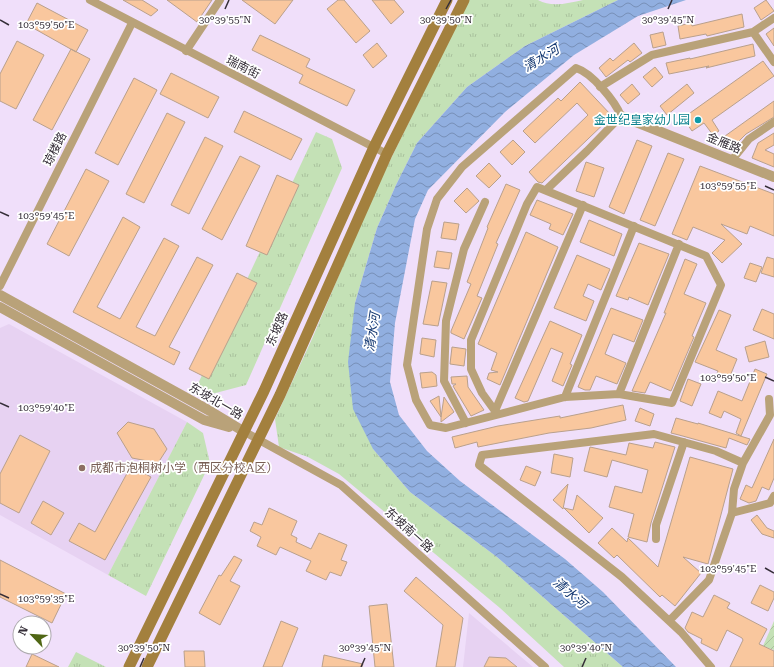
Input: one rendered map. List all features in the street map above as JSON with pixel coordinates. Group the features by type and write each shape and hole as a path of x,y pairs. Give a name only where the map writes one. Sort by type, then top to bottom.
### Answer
{"main road":[{"name":"东坡路","path":"129,667 243,431 264,391 374,147 447,0"},
{"path":"147,667 280,395 387,154 464,0"}],"street":[{"name":"瑞南街","path":"90,0 387,154"},
{"path":"186,51 220,0"},
{"path":"600,87 652,55 753,32 774,18"},
{"name":"琼楼路","path":"0,286 132,23"},
{"path":"753,32 774,62"},
{"path":"546,190 621,116 617,107 600,87 587,74 576,68 462,167 437,199 427,229 407,365 416,400 430,425 446,428 566,397 619,394 672,403 721,285 706,256 584,205 537,187 527,204 471,340 471,369 482,393 496,411 584,205"},
{"name":"金雁路","path":"621,116 774,177"},
{"path":"732,160 749,139 774,122"},
{"path":"466,423 444,382 446,321 464,249 485,202"},
{"path":"566,397 634,226"},
{"path":"619,394 679,244"},
{"name":"东坡北一路","path":"0,295 210,411 243,431"},
{"name":"东坡北一路","path":"0,307 204,420 243,431"},
{"path":"669,621 708,580 732,513 734,489 743,463 770,415 769,399"},
{"name":"东坡南一路","path":"243,431 341,485 545,667"},
{"path":"711,667 669,621 622,577 478,465 482,455 654,434 716,450 743,463"},
{"path":"656,539 656,525 684,442"},
{"path":"732,513 773,502"}],"shaded area":[{"name":"成都市泡桐树小学（西区分校A区）","path":"9,324 187,422 108,575 0,515 0,328"},
{"path":"469,613 533,667 463,667"}],"green space":[{"path":"469,0 538,0 549,4 554,4 583,0 618,0 525,46 467,87 417,143 377,228 355,303 373,449 410,492 497,557 623,667 564,667 500,608 339,474 308,457 279,447 275,419 312,339 373,195"},
{"path":"316,132 332,139 342,168 246,385 208,395 196,388"},
{"path":"187,422 203,433 210,463 146,596 108,575"},
{"path":"774,621 774,650 763,646"},
{"path":"76,652 106,667 68,667"}],"water":[{"name":"清水河","path":"618,0 686,0 638,16 574,55 505,112 428,190 415,219 395,323 390,382 399,415 427,451 460,481 565,559 603,592 676,667 623,667 497,557 410,492 373,449 353,409 348,362 355,303 377,228 417,143 467,87 525,46"}],"building":[{"path":"123,0 142,0 158,10 151,16"},
{"path":"167,0 212,0 197,22"},
{"path":"242,0 293,0 275,24"},
{"path":"338,0 344,0 370,31 356,43 327,9"},
{"path":"372,0 394,0 404,12 391,24"},
{"path":"766,0 774,11 761,20 754,8"},
{"path":"37,3 88,30 76,52 26,24"},
{"path":"742,14 744,27 707,36 706,34 680,39 678,26 691,23 692,26"},
{"path":"774,28 774,46 766,34"},
{"path":"663,32 666,45 653,48 650,35"},
{"path":"260,35 310,59 306,67 355,90 347,106 299,83 303,75 252,50"},
{"path":"17,41 44,55 16,109 0,101 0,74"},
{"path":"377,43 387,56 373,68 363,55"},
{"path":"634,43 642,53 630,62 628,60 606,77 599,68 610,58 613,61"},
{"path":"753,44 755,56 706,68 709,66 669,74 666,63 690,59"},
{"path":"71,49 90,59 52,130 33,120"},
{"path":"763,61 774,76 712,120 719,131 713,135 704,123 692,131 683,118"},
{"path":"655,67 663,77 652,87 643,77"},
{"path":"171,73 219,97 208,118 160,94"},
{"path":"134,78 157,90 118,165 95,153"},
{"path":"580,82 612,116 542,183 538,182 529,172 588,115 577,103 535,143 523,131 558,98 561,101"},
{"path":"632,84 640,94 628,104 620,95"},
{"path":"687,84 694,93 667,115 660,106"},
{"path":"774,101 774,117 746,134 733,147 725,136"},
{"path":"244,111 302,139 291,160 234,132"},
{"path":"167,113 185,122 144,203 126,194"},
{"path":"774,133 774,145 765,150 774,154 774,167 752,158 758,143"},
{"path":"205,137 223,146 189,214 171,205"},
{"path":"513,140 525,152 512,165 500,152"},
{"path":"637,140 652,146 624,214 609,207"},
{"path":"668,153 684,159 655,226 640,220"},
{"path":"240,156 260,166 222,240 202,229"},
{"path":"586,162 604,168 594,197 576,191"},
{"path":"489,163 501,176 489,188 476,176"},
{"path":"700,166 774,194 774,236 750,226 747,234 721,224 742,244 722,263 712,253 725,240 693,227 687,240 672,234"},
{"path":"86,169 109,181 69,256 47,244"},
{"path":"277,175 299,185 267,255 246,246"},
{"path":"506,184 520,190 496,243 498,244 477,296 482,298 464,339 451,333 451,331 471,284 467,282 488,228 487,227"},
{"path":"467,188 479,201 466,213 454,201"},
{"path":"537,200 573,214 563,235 549,229 551,224 530,215"},
{"path":"123,217 140,227 97,307 120,319 164,238 179,246 136,327 155,336 197,257 213,265 169,347 180,352 174,365 73,312"},
{"path":"589,220 622,234 614,256 580,242"},
{"path":"444,222 459,224 456,240 441,238"},
{"path":"526,232 558,247 500,385 487,379 489,373 498,372 491,370 497,353 478,344"},
{"path":"639,243 669,254 648,305 629,297 628,300 616,296"},
{"path":"437,251 452,253 449,269 434,267"},
{"path":"577,255 610,269 601,290 588,284 583,296 594,301 586,321 554,308"},
{"path":"767,257 774,259 774,277 761,273"},
{"path":"685,259 697,264 684,294 706,303 692,336 694,337 671,391 650,382 645,393 632,391 666,313 664,313"},
{"path":"750,263 762,267 756,282 744,278"},
{"path":"237,273 257,283 209,379 189,369"},
{"path":"432,281 447,283 438,326 423,324"},
{"path":"611,308 643,320 634,342 613,334 605,354 626,363 617,384 596,376 590,390 585,390 578,387"},
{"path":"762,309 774,314 774,339 753,330"},
{"path":"719,310 731,315 716,350 737,359 728,381 716,376 718,371 695,362"},
{"path":"550,321 582,335 563,386 552,381 563,353 551,348 528,401 524,402 515,398"},
{"path":"422,338 436,340 434,357 420,354"},
{"path":"765,341 769,357 749,362 745,347"},
{"path":"452,347 466,349 464,366 450,364"},
{"path":"755,369 767,374 741,436 736,433 741,419 724,411 721,418 709,413 718,391 742,401"},
{"path":"432,372 436,375 437,386 422,388 420,373"},
{"path":"467,376 468,387 484,410 471,416 453,386 456,384 452,384 451,377"},
{"path":"688,379 701,384 692,406 680,401"},
{"path":"439,396 441,417 430,401"},
{"path":"444,397 454,412 441,422"},
{"path":"623,405 626,420 591,428 549,433 478,447 477,442 455,448 452,437 498,426 560,416 560,418"},
{"path":"640,408 654,414 650,426 635,421"},
{"path":"676,418 750,439 747,445 729,438 726,448 671,433"},
{"path":"128,422 154,429 167,449 158,463 132,458 117,433"},
{"path":"20,435 50,451 19,513 0,503 0,474"},
{"path":"774,439 774,478 769,490 762,487 756,501 749,503 740,499 746,485 752,488"},
{"path":"655,442 675,447 651,523 647,542 628,537 634,514 609,507 615,486 642,493 648,470 612,460 607,477 584,471 590,447 626,455 629,443 653,448"},
{"path":"554,454 573,458 570,477 551,473"},
{"path":"690,457 733,469 708,564 683,557 701,573 675,606 662,595 660,597 617,555 614,558 598,543 612,528 627,542 628,538 658,567"},
{"path":"131,466 151,477 105,560 69,541 79,523 95,532"},
{"path":"526,466 541,472 535,486 520,480"},
{"path":"568,484 563,509 553,500"},
{"path":"577,495 603,518 589,533 564,508 573,510"},
{"path":"43,501 64,513 51,535 31,523"},
{"path":"269,508 297,521 291,535 297,538 296,542 311,549 319,533 347,545 341,560 347,562 341,576 330,572 326,580 306,571 311,561 280,547 276,555 257,546 261,537 250,531 254,522 262,525"},
{"path":"757,515 767,528 774,531 774,538 762,534 751,520"},
{"path":"234,556 242,560 230,581 240,586 220,625 199,613 219,575 221,576"},
{"path":"0,560 66,594 52,623 52,615 36,615 0,597"},
{"path":"416,577 463,618 455,667 436,667 443,625 404,591"},
{"path":"760,585 774,592 774,598 768,611 751,603"},
{"path":"714,595 730,603 727,608 767,629 759,644 774,651 774,667 730,667 743,640 742,638 727,630 717,651 701,643 702,639 688,632 685,628 692,612 703,617"},
{"path":"387,604 394,667 375,667 369,606"},
{"path":"281,621 298,628 282,667 263,667"},
{"path":"184,651 204,651 205,667 185,667"},
{"path":"32,655 34,655 59,667 26,667"},
{"path":"324,655 363,664 362,667 322,667"},
{"path":"489,657 506,658 517,667 484,667"}],"place":[{"name":"金世纪皇家幼儿园","path":"698,120"},
{"name":"成都市泡桐树小学（西区分校A区）","path":"82,468"}]}
